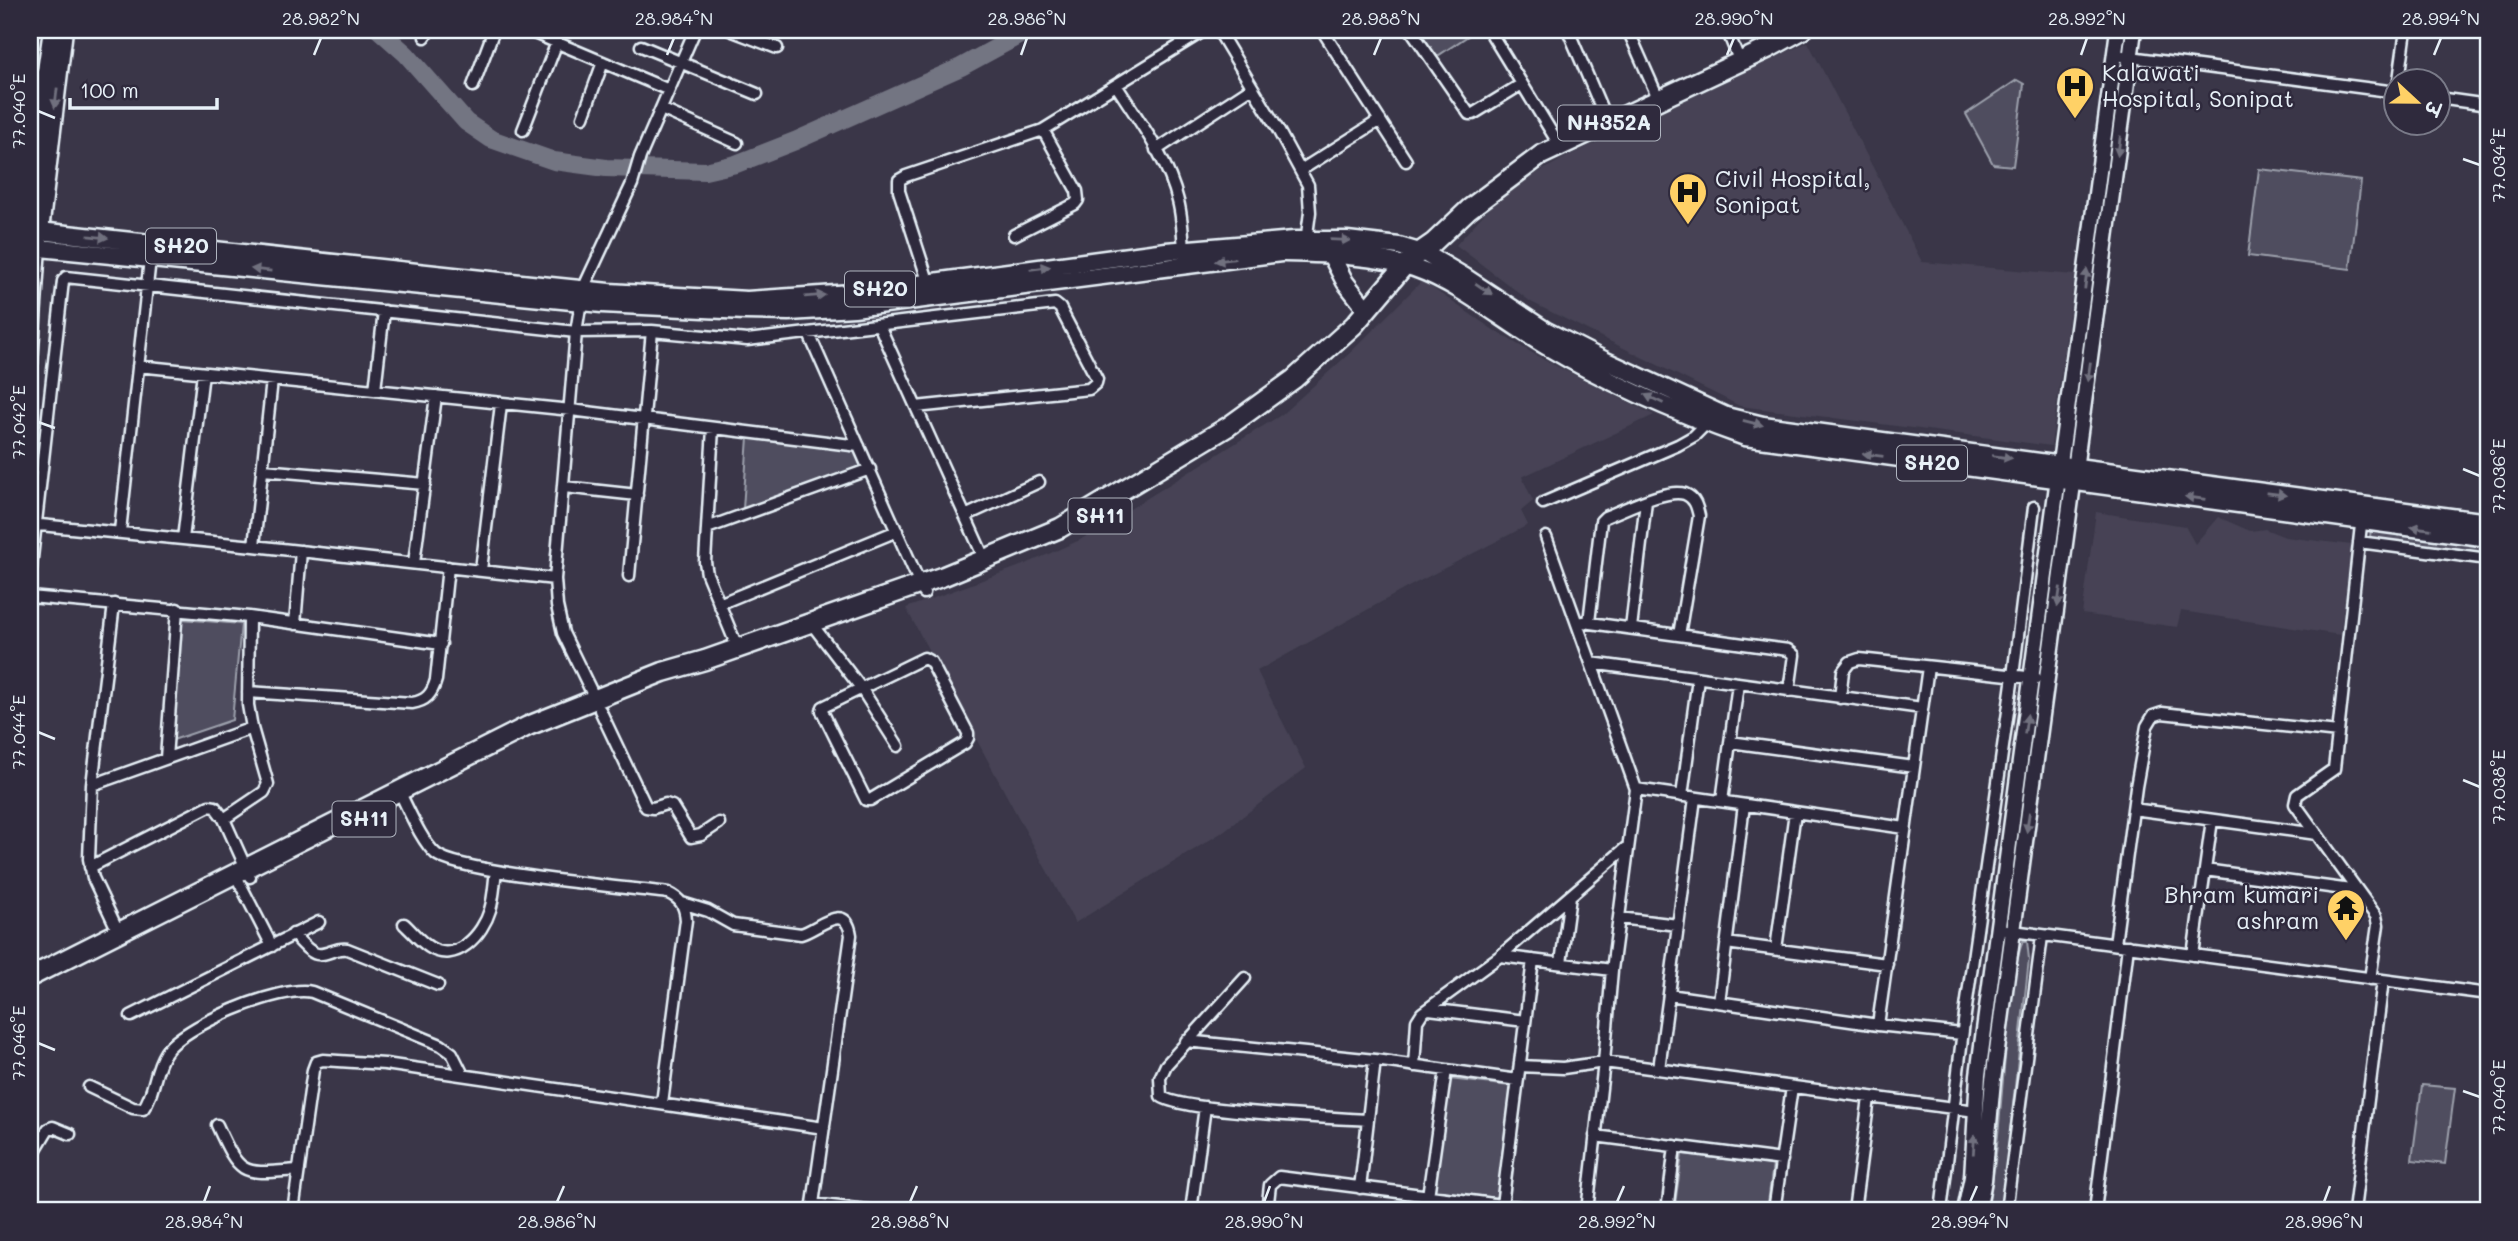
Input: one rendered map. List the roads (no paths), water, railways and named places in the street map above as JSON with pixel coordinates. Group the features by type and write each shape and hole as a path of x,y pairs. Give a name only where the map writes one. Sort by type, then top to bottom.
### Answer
{"highway":[{"name":"NH352A","path":"1420,256 1494,188 1541,155 1802,30"},
{"name":"SH11","path":"946,581 985,560 1060,528 1229,426 1294,379 1354,325 1420,256"},
{"name":"SH11","path":"30,977 118,931 242,874 401,794 598,705 1065,537 1235,434 1300,386 1361,331 1420,256"},
{"name":"SH11","path":"688,671 738,649 814,627"},
{"name":"SH11","path":"30,991 242,874"}],"main road":[{"path":"30,204 33,138 52,30"},
{"path":"35,239 64,30"},
{"name":"SH20","path":"35,239 149,259 582,296 747,300 931,290 1282,253 1347,240 1399,246 1465,277 1545,330 1745,437 1785,444 2068,473 2363,513 2488,538"},
{"name":"SH20","path":"35,239 344,266 582,296"},
{"name":"SH20","path":"931,290 1184,250 1306,247 1331,254 1420,256"},
{"path":"1331,254 1345,282 1367,310"},
{"name":"SH20","path":"2363,513 2488,522"}],"street":[{"path":"474,86 494,30"},
{"path":"527,30 669,90"},
{"path":"695,30 582,296 576,332 555,579 563,633 646,807 649,809 670,804 691,837 701,835 719,823"},
{"path":"730,30 777,48"},
{"path":"931,290 899,191 900,180 1043,130 1205,30"},
{"path":"1218,30 1301,170 1310,198 1306,247"},
{"path":"1411,30 1469,114 1522,84"},
{"path":"1489,30 1560,146"},
{"path":"1568,30 1608,124"},
{"path":"1628,30 1659,100"},
{"path":"1727,30 1740,62"},
{"path":"2068,473 2118,30"},
{"path":"1978,1211 1984,1180 1985,1090 2006,930 2068,473 2134,30"},
{"path":"2401,66 2406,30"},
{"path":"1326,31 1406,160"},
{"path":"523,130 557,42"},
{"path":"641,46 757,94"},
{"path":"2115,55 2382,90"},
{"path":"583,117 603,61"},
{"path":"1116,85 1156,150 1178,199 1184,250"},
{"path":"1156,150 1251,88"},
{"path":"2452,100 2488,105"},
{"path":"662,109 737,143"},
{"path":"1301,170 1380,120"},
{"path":"1014,235 1078,200 1077,191 1043,130"},
{"path":"30,363 35,239"},
{"path":"120,531 149,259"},
{"path":"30,576 33,524 64,278 69,276 146,287 576,332 652,331 747,340 1055,304 1060,308 1097,379 1089,389 916,407"},
{"path":"375,390 384,311"},
{"path":"879,325 985,560"},
{"path":"629,576 652,331"},
{"path":"809,334 923,589"},
{"path":"138,366 571,410 859,446"},
{"path":"183,539 202,373"},
{"path":"254,546 272,380"},
{"path":"414,563 436,396"},
{"path":"481,570 501,404"},
{"path":"1543,503 1678,445 1711,417"},
{"path":"713,428 705,562 738,649"},
{"path":"707,528 870,469"},
{"path":"263,470 425,484"},
{"path":"965,516 1039,482"},
{"path":"564,487 637,495"},
{"path":"1589,622 1601,521 1646,501 1673,494 1686,494 1696,502 1699,516 1679,635"},
{"path":"1631,628 1646,501"},
{"path":"1941,1211 1962,1034 2034,507"},
{"path":"2363,513 2334,769 2297,795 2294,800 2372,910 2378,925 2370,979"},
{"path":"33,524 120,531 555,579"},
{"path":"719,604 897,531"},
{"path":"1546,537 1636,789 1612,970 1587,1211"},
{"path":"2359,542 2488,559"},
{"path":"295,624 301,551"},
{"path":"248,692 422,702 429,696 436,680 448,567"},
{"path":"30,597 249,617 441,643"},
{"path":"114,604 92,785 90,867 118,931"},
{"path":"166,758 177,610"},
{"path":"224,819 264,792 268,785 252,728 248,692 249,617"},
{"path":"1576,621 1791,651 1794,655 1789,691"},
{"path":"814,627 861,688 898,746"},
{"path":"928,658 968,733 968,738 965,743 866,800 822,711 826,704 861,688 915,661 928,658"},
{"path":"1840,698 1843,671 1850,662 1859,659 2040,679"},
{"path":"1591,663 1922,708"},
{"path":"1878,1025 1928,667"},
{"path":"1682,796 1698,678"},
{"path":"1721,802 1738,684"},
{"path":"2115,944 2133,809 2147,726 2153,716 2162,713 2338,732"},
{"path":"92,785 252,728"},
{"path":"1730,741 1914,767"},
{"path":"1636,789 1905,828"},
{"path":"401,794 437,855 445,860 496,871 668,893 682,903 708,911 726,923 739,927 801,934 825,921 835,918 844,920 850,927 851,935 813,1208 876,1211"},
{"path":"1659,1069 1695,797"},
{"path":"1719,1002 1744,804"},
{"path":"90,867 209,806 215,807 224,819 242,874 272,946"},
{"path":"2133,809 2318,834"},
{"path":"1776,950 1795,812"},
{"path":"2193,955 2212,820"},
{"path":"1414,1066 1417,1021 1422,1013 1500,956 1628,846"},
{"path":"2205,870 2358,891"},
{"path":"404,924 429,948 446,952 463,948 479,931 490,911 496,871"},
{"path":"1561,963 1570,896"},
{"path":"662,1103 686,920 682,903"},
{"path":"1619,918 1678,925"},
{"path":"131,1016 319,922"},
{"path":"2006,930 2488,994"},
{"path":"293,934 313,953 322,954 336,948 346,949 438,985"},
{"path":"2006,1211 2042,936"},
{"path":"1726,943 1887,964"},
{"path":"2095,1211 2128,946"},
{"path":"1500,956 1612,970"},
{"path":"1502,1205 1533,960"},
{"path":"1245,978 1186,1041 1163,1070 1159,1089 1165,1100 1205,1107 1368,1120"},
{"path":"2354,1211 2384,981"},
{"path":"89,1087 132,1108 143,1109 149,1099 161,1059 170,1046 242,1005 281,992 298,990 312,992 442,1045 452,1053 463,1075"},
{"path":"1669,995 1878,1025 1962,1034"},
{"path":"1429,1009 1525,1021"},
{"path":"1186,1041 1375,1060 1518,1080"},
{"path":"293,1211 316,1062 335,1060 385,1064 824,1128"},
{"path":"1360,1188 1375,1060"},
{"path":"1520,1066 1563,1068 1604,1062 1976,1111"},
{"path":"1428,1196 1446,1070"},
{"path":"1774,1211 1792,1087"},
{"path":"1965,1211 1972,1177 1976,1111 1985,1090"},
{"path":"1854,1211 1869,1098"},
{"path":"1191,1211 1205,1107"},
{"path":"217,1125 234,1161 244,1169 267,1172 299,1170"},
{"path":"30,1158 48,1129 52,1127 70,1134"},
{"path":"1595,1136 1782,1160"},
{"path":"1667,1211 1675,1146"},
{"path":"1267,1211 1270,1185 1279,1177 1549,1211"}],"waterway":[{"path":"379,30 406,54 466,122 491,139 554,161 606,168 705,171 736,164 795,141 961,67 1029,30"}],"place":[{"name":"Kalawati Hospital, Sonipat","path":"2075,120"},
{"name":"Civil Hospital, Sonipat","path":"1688,226"},
{"name":"Bhram kumari ashram","path":"2346,942"}]}
